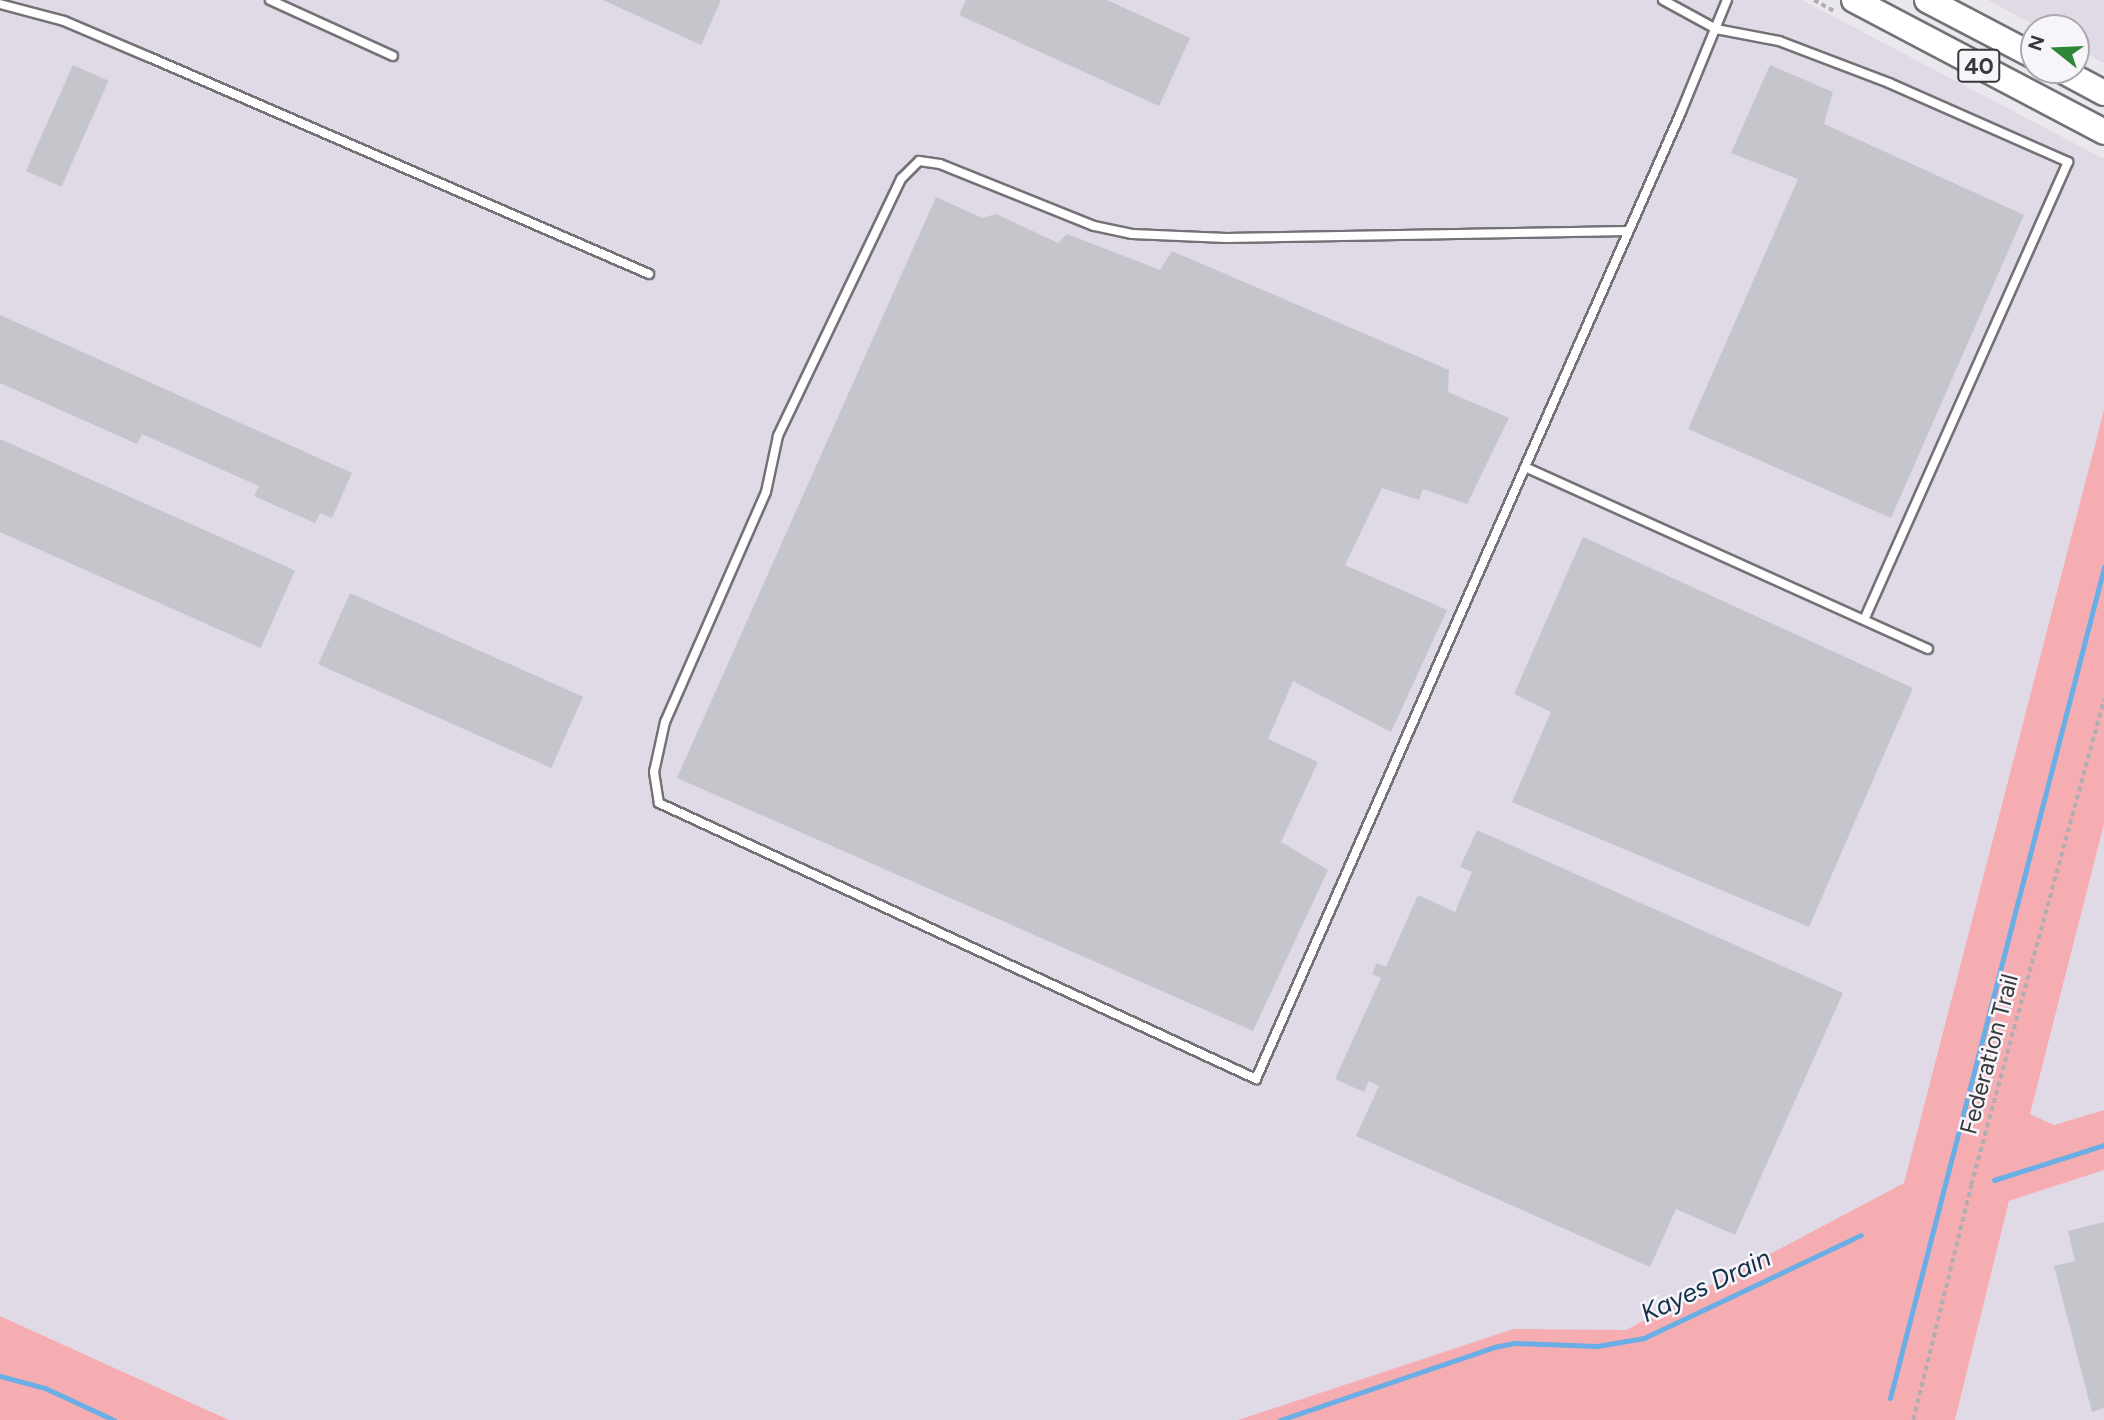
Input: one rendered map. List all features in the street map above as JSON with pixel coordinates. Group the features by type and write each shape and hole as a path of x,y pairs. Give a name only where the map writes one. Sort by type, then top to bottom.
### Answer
{"main road":[{"name":"40","path":"1854,0 2104,132"},
{"name":"40","path":"1927,0 2020,49"},
{"path":"2087,84 2104,93"}],"lane":[{"path":"270,0 393,56"},
{"path":"1663,0 1716,29 1791,46 2068,162 1864,620"},
{"path":"1628,231 1226,238 1132,234 1094,226 940,164 919,161 901,180 778,436 766,492 665,722 654,772 659,803 1256,1079 1525,467 1628,231 1716,29 1727,0"},
{"path":"0,4 64,21 649,274"},
{"path":"1525,467 1928,649"}],"path":[{"name":"Federation Trail","path":"1913,1420 1971,1185 2104,699"}],"shaded area":[{"path":"0,0 1802,0 2104,159 2104,410 1904,1183 1626,1330 1513,1329 1238,1420 229,1420 0,1316"},
{"path":"1988,0 2104,0 2104,63 2090,56 2090,14 2020,14 2020,17"},
{"path":"2104,410 2104,824 2030,1114 2054,1125 2104,1110 2104,1170 2009,1201 1955,1420 1238,1420 1513,1329 1626,1330 1904,1183"},
{"path":"2104,824 2104,1110 2054,1125 2030,1114"},
{"path":"2104,1170 2104,1420 1955,1420 2009,1201"},
{"path":"0,1316 229,1420 0,1420"}],"building":[{"path":"603,0 721,0 701,45"},
{"path":"966,0 1107,0 1190,38 1159,106 959,15"},
{"path":"73,65 109,81 61,187 26,171"},
{"path":"1770,65 1833,92 1824,124 2024,215 1891,518 1688,429 1798,179 1731,153"},
{"path":"936,197 982,218 996,214 1058,243 1067,234 1160,270 1172,251 1449,370 1448,392 1509,418 1467,504 1423,489 1419,500 1382,488 1345,565 1447,610 1391,732 1293,681 1268,739 1318,762 1281,842 1328,870 1253,1031 677,778"},
{"path":"0,315 352,473 332,518 320,513 315,523 254,496 259,486 142,434 137,444 0,383"},
{"path":"0,439 295,570 261,648 0,532"},
{"path":"1583,537 1913,688 1809,927 1512,802 1551,712 1514,694"},
{"path":"350,593 583,697 551,768 318,664"},
{"path":"1477,830 1843,993 1735,1235 1676,1209 1650,1267 1356,1136 1379,1086 1369,1081 1364,1092 1335,1079 1381,978 1372,974 1377,963 1386,967 1418,895 1455,912 1472,872 1460,867"},
{"path":"2104,1222 2104,1408 2092,1412 2054,1266 2075,1261 2068,1231"}],"waterway":[{"path":"1890,1398 2104,567"},
{"name":"Kayes Drain","path":"1994,1180 2104,1145"},
{"name":"Kayes Drain","path":"1280,1420 1494,1347 1515,1343 1597,1346 1644,1338 1861,1235"},
{"name":"Kayes Drain","path":"0,1376 45,1388 114,1420"}]}
